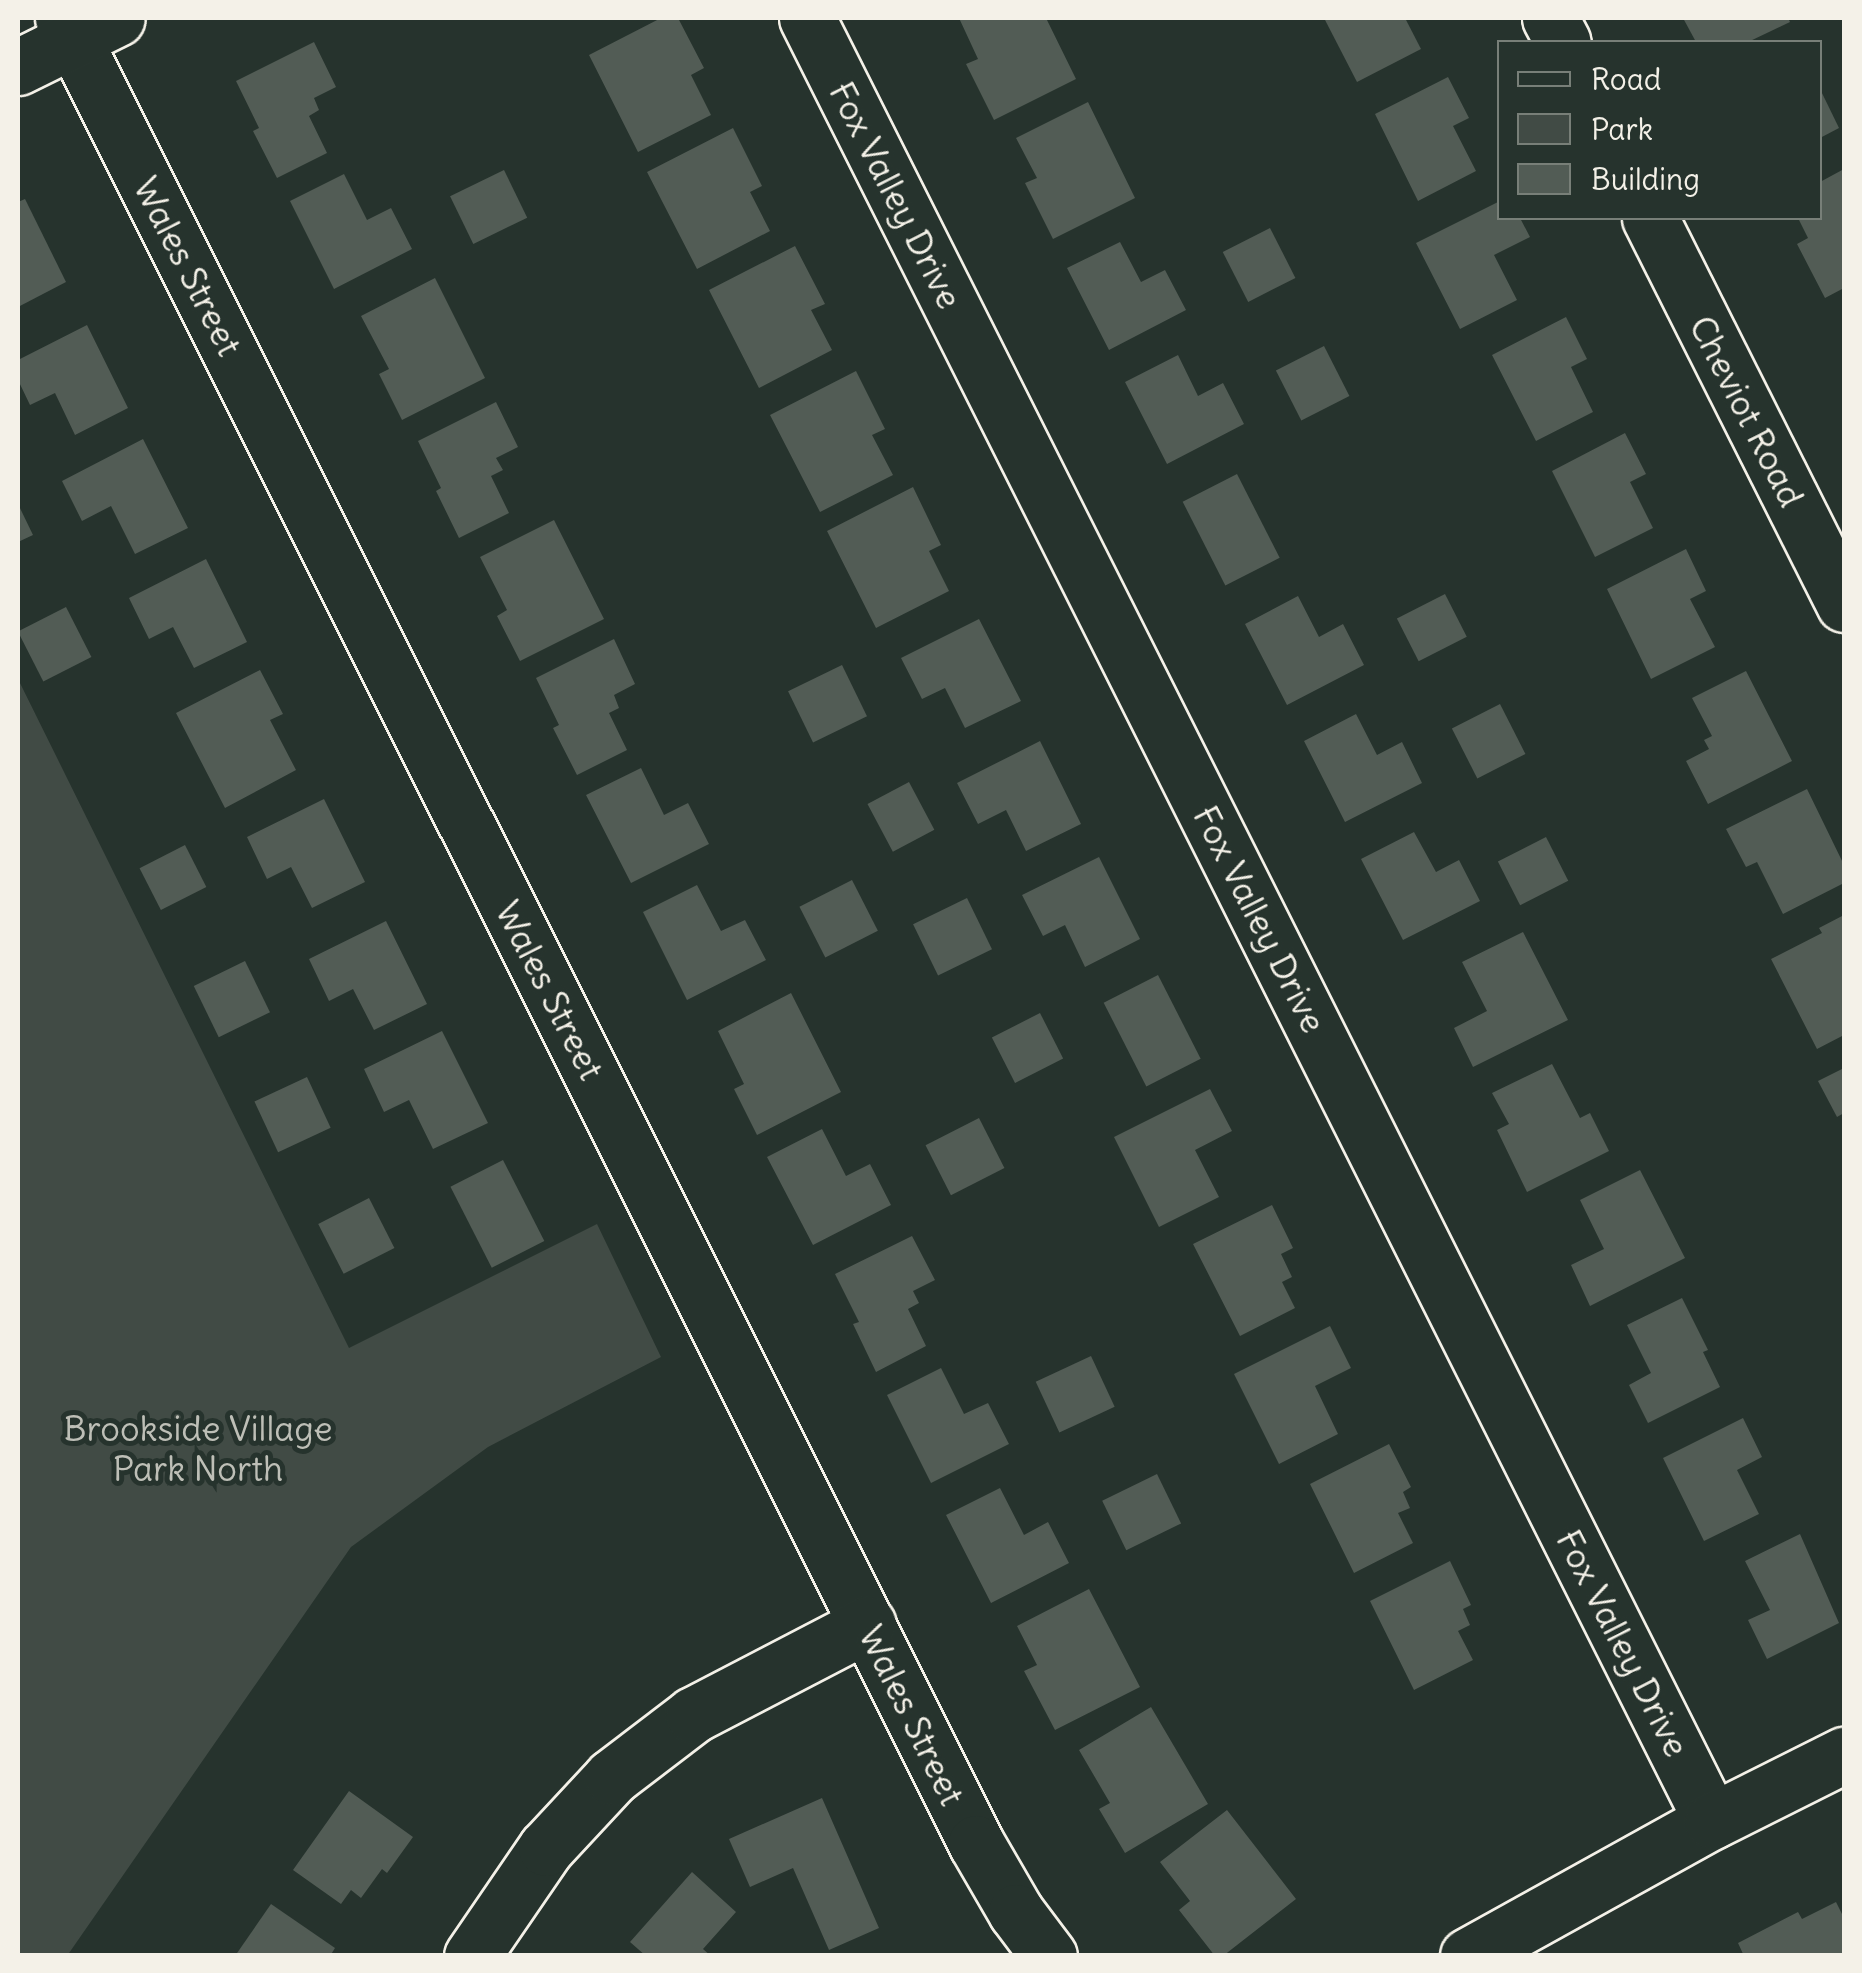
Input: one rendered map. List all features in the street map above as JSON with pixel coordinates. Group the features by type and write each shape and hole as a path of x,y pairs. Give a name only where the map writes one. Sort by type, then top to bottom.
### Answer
{"street":[{"name":"Fox Valley Drive","path":"807,18 1712,1820"},
{"path":"1550,18 1562,40"},
{"path":"18,67 85,24"},
{"name":"Wales Street","path":"85,24 976,1843 1016,1912 1049,1956"},
{"name":"Cheviot Road","path":"1651,220 1844,604"},
{"path":"472,1956 546,1848 612,1776 692,1715 868,1624"},
{"path":"1468,1956 1712,1820 1844,1755"}],"green space":[{"name":"Brookside Village Park North","path":"18,679 349,1348 597,1224 661,1357 488,1447 351,1547 67,1956 18,1955"}],"building":[{"path":"661,18 678,18 704,68 691,75 711,115 638,152 589,55"},
{"path":"959,18 1046,18 1076,79 994,120 966,64 978,59"},
{"path":"1324,18 1405,18 1421,49 1357,82"},
{"path":"1683,18 1788,18 1790,22 1752,40 1695,40"},
{"path":"314,42 336,87 314,98 319,110 309,116 327,153 277,178 253,131 259,128 236,81"},
{"path":"1448,77 1469,118 1453,126 1476,171 1418,201 1375,114"},
{"path":"1822,93 1839,128 1822,137"},
{"path":"1088,102 1135,198 1053,239 1025,183 1037,178 1016,138"},
{"path":"733,128 762,186 750,192 770,231 697,269 647,172"},
{"path":"1844,169 1844,288 1825,298 1797,244 1808,238 1799,220 1822,220 1822,181"},
{"path":"504,170 527,218 473,244 450,196"},
{"path":"344,174 367,220 391,208 412,249 334,289 290,201"},
{"path":"25,199 66,282 18,307 18,202"},
{"path":"1497,202 1497,220 1521,220 1530,237 1494,255 1517,300 1460,329 1416,243"},
{"path":"1270,228 1295,278 1248,302 1223,252"},
{"path":"1120,242 1141,282 1165,270 1186,310 1109,350 1067,268"},
{"path":"795,246 825,304 811,310 832,350 759,388 709,290"},
{"path":"435,278 485,378 402,420 379,374 389,369 361,316"},
{"path":"1566,317 1587,359 1571,367 1593,412 1536,441 1492,355"},
{"path":"87,325 128,408 75,435 55,393 30,405 18,380 18,360"},
{"path":"1324,346 1349,396 1301,420 1276,371"},
{"path":"1178,355 1198,396 1223,383 1244,424 1167,464 1125,382"},
{"path":"856,371 885,429 872,435 893,475 820,512 770,415"},
{"path":"496,402 518,447 496,458 503,470 491,476 509,513 459,538 418,441"},
{"path":"1625,433 1646,474 1630,482 1653,528 1595,557 1552,471"},
{"path":"143,439 188,528 135,554 111,506 82,521 62,481"},
{"path":"1237,474 1280,558 1225,585 1183,502"},
{"path":"913,487 941,545 929,551 949,591 876,628 827,531"},
{"path":"18,504 33,535 18,542"},
{"path":"554,520 604,619 520,661 497,616 507,610 480,557"},
{"path":"1686,549 1706,591 1690,599 1715,647 1651,679 1607,589"},
{"path":"206,559 247,642 194,668 173,627 149,639 129,598"},
{"path":"1445,594 1467,637 1419,661 1397,619"},
{"path":"1298,596 1319,637 1343,624 1364,665 1287,705 1245,624"},
{"path":"66,607 91,657 43,681 18,631"},
{"path":"979,619 1021,701 965,728 945,688 922,699 901,658"},
{"path":"614,639 635,684 614,695 619,708 609,713 627,750 577,775 553,728 559,725 536,678"},
{"path":"842,665 867,716 813,743 788,691"},
{"path":"260,670 283,714 270,720 296,770 225,808 176,713"},
{"path":"1746,671 1792,761 1708,804 1686,761 1709,749 1704,740 1712,736 1692,698"},
{"path":"1500,704 1525,754 1477,778 1452,729"},
{"path":"1356,714 1377,755 1402,742 1422,783 1345,822 1304,741"},
{"path":"1040,741 1081,824 1026,851 1006,810 978,824 957,783"},
{"path":"641,768 664,815 688,803 709,844 631,883 586,795"},
{"path":"909,782 934,830 893,852 868,804"},
{"path":"1807,789 1844,865 1844,883 1783,914 1757,862 1746,867 1726,829"},
{"path":"324,799 365,882 312,908 291,867 267,879 247,837"},
{"path":"1414,832 1436,872 1459,860 1480,901 1403,940 1361,859"},
{"path":"1546,837 1568,881 1520,905 1498,862"},
{"path":"185,845 206,887 161,910 140,868"},
{"path":"1099,857 1140,939 1085,967 1065,925 1043,936 1022,895"},
{"path":"852,880 878,931 825,958 799,907"},
{"path":"697,885 721,931 745,920 766,960 687,1000 643,912"},
{"path":"967,898 992,949 938,976 913,924"},
{"path":"1844,915 1844,1035 1817,1049 1771,959 1822,933 1819,928"},
{"path":"386,921 427,1004 374,1030 353,989 329,1001 309,959"},
{"path":"1523,932 1568,1020 1473,1067 1454,1028 1487,1011 1462,962"},
{"path":"245,961 270,1012 219,1037 194,986"},
{"path":"1158,975 1201,1059 1146,1086 1104,1003"},
{"path":"791,993 841,1092 757,1135 734,1089 744,1084 718,1031"},
{"path":"1040,1013 1063,1058 1015,1083 992,1038"},
{"path":"442,1031 488,1123 433,1149 409,1100 384,1112 364,1069"},
{"path":"1552,1064 1580,1118 1590,1113 1609,1151 1527,1192 1497,1130 1509,1124 1492,1093"},
{"path":"1844,1068 1844,1113 1837,1117 1818,1081"},
{"path":"307,1077 331,1128 278,1152 254,1102"},
{"path":"1210,1089 1232,1131 1195,1150 1219,1197 1159,1227 1114,1137"},
{"path":"979,1118 1004,1168 951,1195 926,1145"},
{"path":"822,1129 846,1176 870,1164 891,1205 813,1245 767,1157"},
{"path":"503,1160 544,1241 492,1268 450,1187"},
{"path":"1640,1170 1685,1258 1590,1306 1571,1265 1604,1249 1580,1200"},
{"path":"369,1198 394,1248 344,1274 318,1224"},
{"path":"1272,1205 1293,1248 1281,1254 1292,1277 1282,1282 1295,1308 1240,1336 1193,1244"},
{"path":"912,1236 935,1280 913,1291 919,1303 908,1309 926,1346 876,1372 853,1324 859,1322 835,1274"},
{"path":"1682,1298 1708,1350 1703,1352 1720,1387 1648,1423 1629,1385 1651,1373 1627,1325"},
{"path":"1330,1326 1351,1368 1315,1386 1338,1434 1279,1464 1234,1374"},
{"path":"1091,1356 1115,1407 1059,1433 1036,1382"},
{"path":"941,1368 964,1414 988,1403 1009,1444 931,1483 887,1395"},
{"path":"1743,1418 1762,1457 1737,1470 1759,1514 1704,1541 1663,1458"},
{"path":"1389,1444 1411,1487 1403,1492 1410,1508 1398,1513 1413,1543 1354,1573 1310,1484"},
{"path":"1157,1474 1181,1523 1126,1550 1102,1501"},
{"path":"1000,1488 1024,1535 1048,1522 1069,1563 991,1603 946,1515"},
{"path":"1800,1534 1839,1623 1767,1659 1748,1620 1770,1610 1745,1561"},
{"path":"1450,1561 1471,1605 1463,1609 1470,1625 1458,1631 1473,1660 1414,1690 1370,1601"},
{"path":"1089,1589 1140,1687 1055,1730 1024,1671 1037,1665 1017,1626"},
{"path":"1151,1707 1208,1804 1125,1853 1099,1809 1110,1803 1079,1750"},
{"path":"349,1791 413,1837 387,1873 382,1869 361,1898 351,1890 341,1904 293,1870"},
{"path":"822,1798 879,1928 829,1950 793,1868 750,1887 729,1839"},
{"path":"1227,1810 1296,1899 1223,1956 1215,1956 1179,1910 1190,1901 1160,1862"},
{"path":"692,1872 736,1912 703,1949 711,1956 646,1956 630,1942"},
{"path":"1836,1902 1844,1918 1844,1956 1744,1956 1738,1943 1798,1912 1802,1919"},
{"path":"271,1904 335,1948 330,1956 235,1956"}]}
